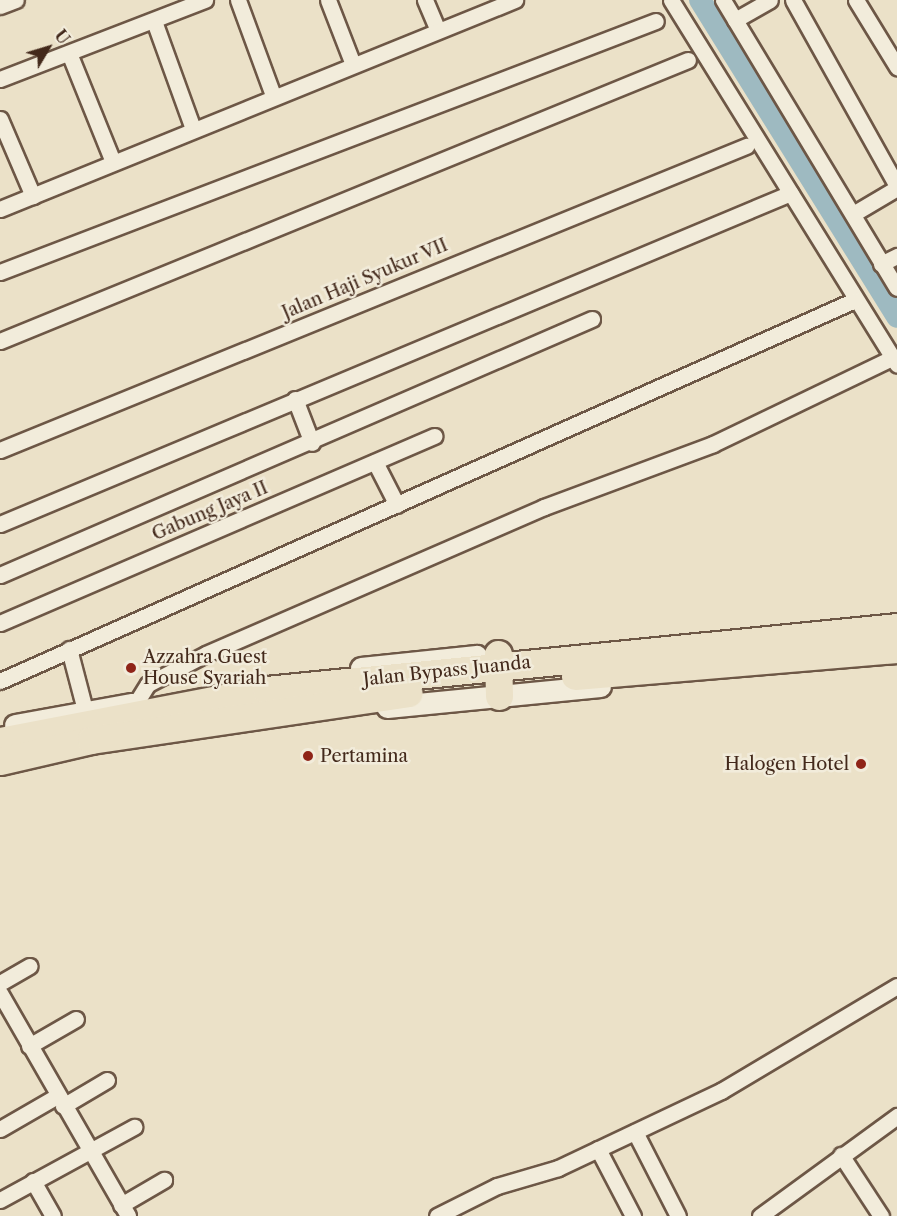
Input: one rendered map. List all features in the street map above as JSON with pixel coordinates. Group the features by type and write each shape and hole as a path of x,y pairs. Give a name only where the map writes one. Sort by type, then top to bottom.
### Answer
{"highway":[{"name":"Jalan Bypass Juanda","path":"0,741 266,690 499,675 893,639"},
{"name":"Jalan Bypass Juanda","path":"0,761 260,712 499,675"}],"street":[{"path":"0,6 16,0"},
{"path":"0,79 205,0"},
{"path":"238,0 273,95"},
{"path":"328,0 352,62"},
{"path":"425,0 438,30"},
{"path":"0,209 352,62 515,0"},
{"path":"136,703 148,684 206,654 544,507 713,444 894,362 671,0"},
{"path":"723,0 897,288"},
{"path":"735,20 770,0"},
{"path":"793,0 897,187 853,214"},
{"path":"856,0 897,67"},
{"path":"154,21 193,129"},
{"path":"0,272 656,21"},
{"path":"69,53 113,162"},
{"path":"0,341 688,60"},
{"path":"0,119 33,196"},
{"name":"Jalan Haji Syukur VII","path":"0,450 746,146"},
{"path":"0,524 791,193"},
{"path":"881,264 897,256"},
{"path":"0,681 855,300"},
{"path":"0,575 312,443 592,319"},
{"path":"295,399 312,443"},
{"name":"Gabung Jaya II","path":"0,623 435,436"},
{"path":"375,462 397,505"},
{"path":"69,650 85,710"},
{"path":"0,729 85,710 266,680 499,675"},
{"path":"0,771 342,712 499,675"},
{"path":"0,983 29,966"},
{"path":"437,1216 497,1186 558,1168 721,1091 897,986"},
{"path":"0,993 4,1010 29,1046 124,1211 164,1180"},
{"path":"29,1046 76,1019"},
{"path":"0,1129 107,1080"},
{"path":"768,1214 841,1155 897,1116"},
{"path":"0,1200 134,1127"},
{"path":"635,1132 678,1216"},
{"path":"598,1149 633,1216"},
{"path":"841,1155 881,1216"},
{"path":"33,1181 53,1216"}],"waterway":[{"path":"700,0 897,317"}],"place":[{"name":"Azzahra Guest House Syariah","path":"131,668"},
{"name":"Pertamina","path":"308,756"},
{"name":"Halogen Hotel","path":"861,764"}]}
